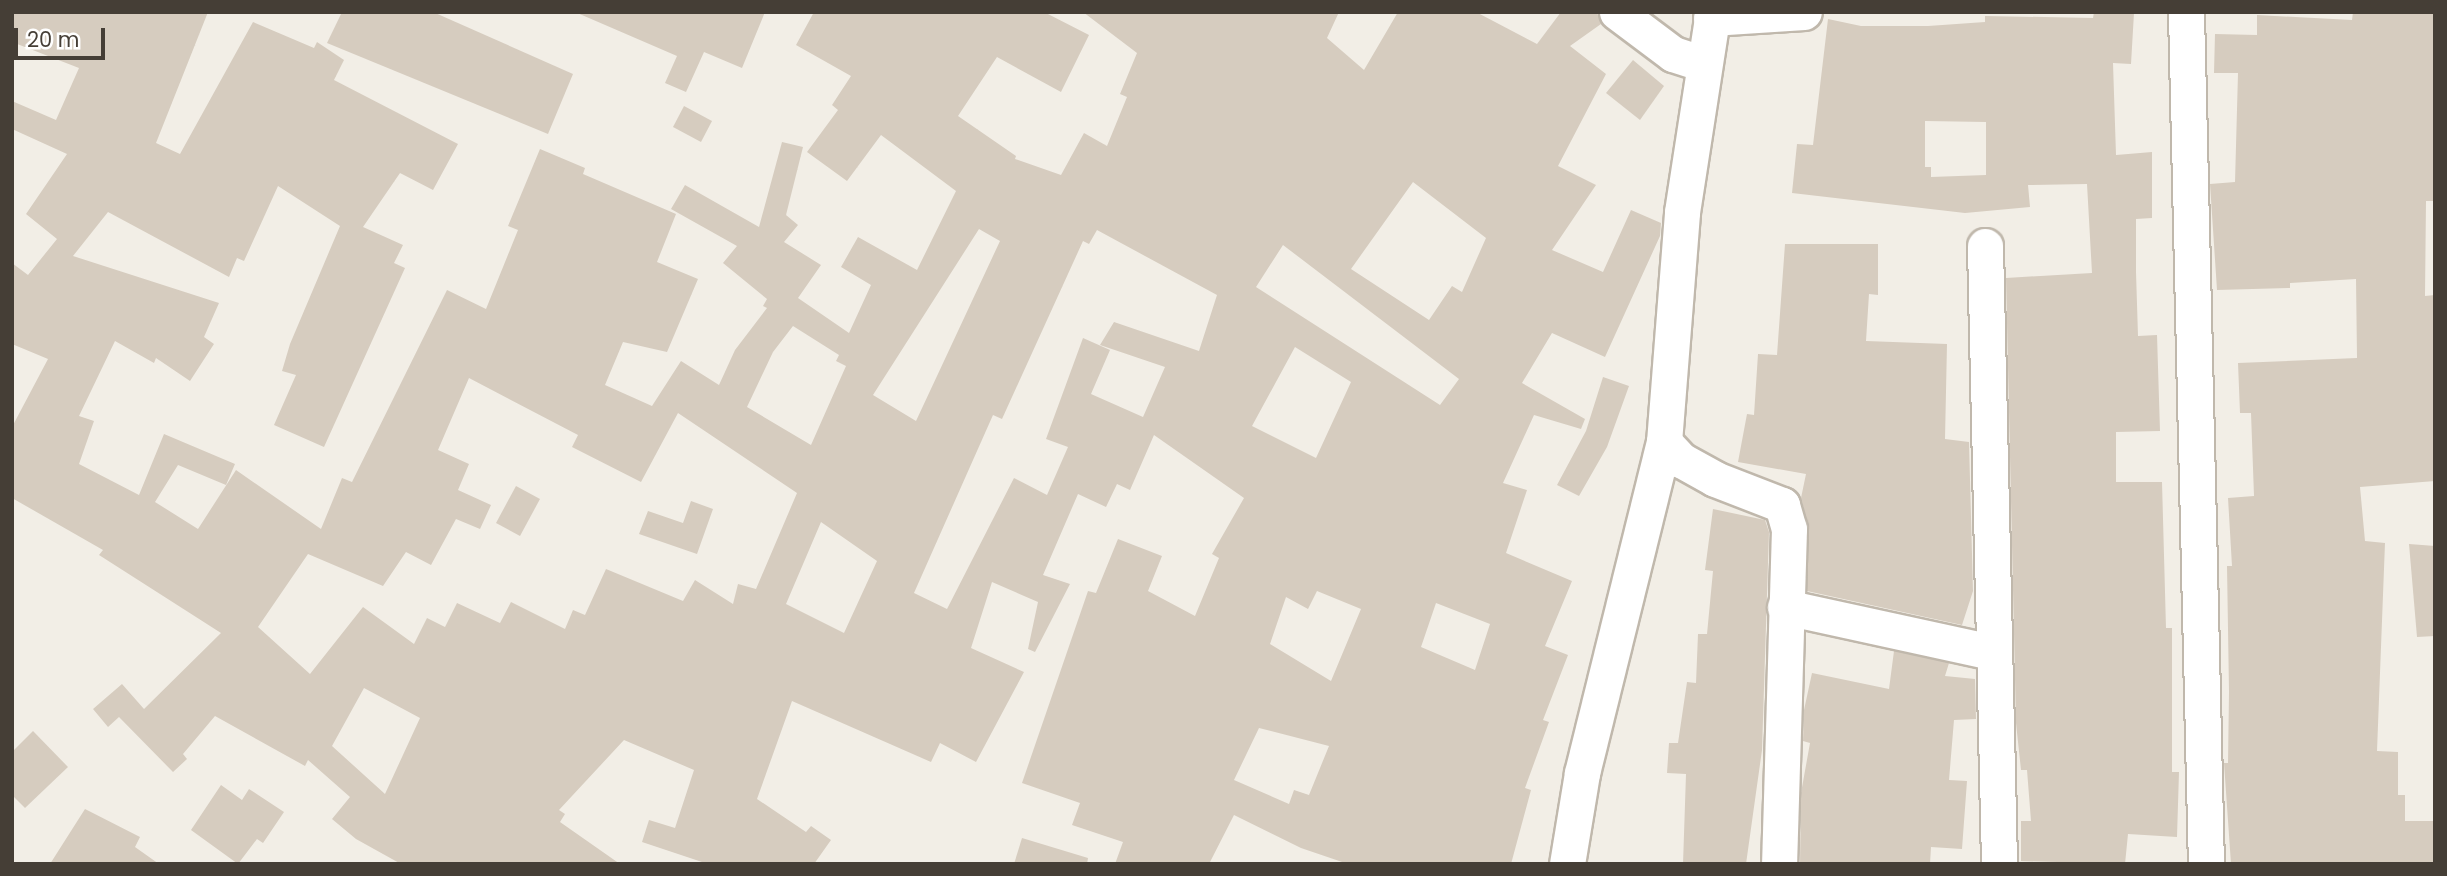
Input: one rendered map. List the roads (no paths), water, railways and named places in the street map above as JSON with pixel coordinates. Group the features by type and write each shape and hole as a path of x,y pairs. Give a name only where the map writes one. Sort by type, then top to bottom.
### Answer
{"street":[{"path":"1617,12 1673,54 1703,64"},
{"path":"1567,864 1582,773 1664,442 1682,212 1712,15 1804,12"},
{"path":"2186,12 2206,864"},
{"path":"1985,246 1991,652 2000,864"},
{"path":"1664,442 1681,460 1715,479 1782,505 1789,529 1779,864"},
{"path":"1785,607 1991,652"}]}
